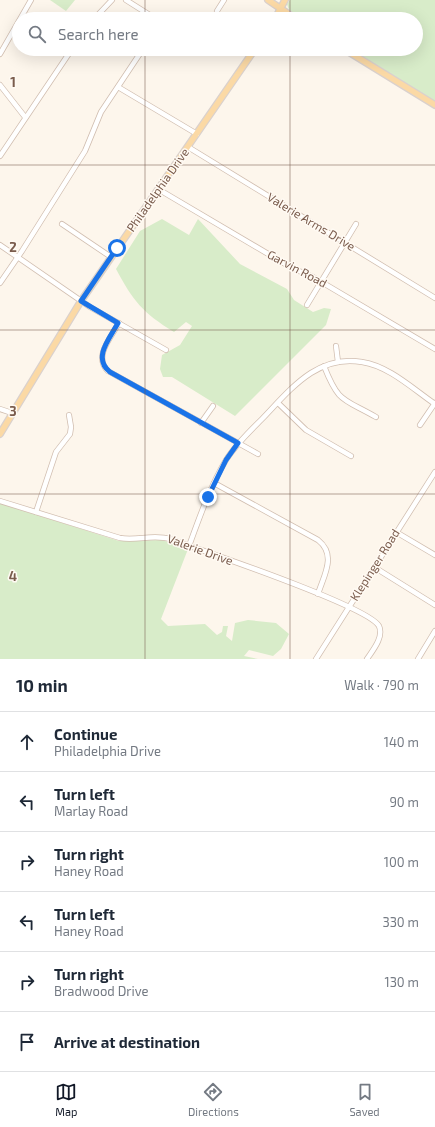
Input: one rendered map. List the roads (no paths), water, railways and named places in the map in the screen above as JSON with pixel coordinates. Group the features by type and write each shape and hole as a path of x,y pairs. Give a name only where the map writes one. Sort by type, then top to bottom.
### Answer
{"main road":[{"path":"268,0 286,12"},
{"path":"279,12 285,0"},
{"name":"Philadelphia Drive","path":"0,434 81,301 250,56"},
{"path":"355,56 435,105"}],"street":[{"path":"24,12 31,0"},
{"path":"101,12 112,0"},
{"path":"126,0 145,12"},
{"path":"217,11 224,0"},
{"path":"0,54 12,33"},
{"path":"0,156 67,56"},
{"path":"0,283 18,258 85,151 101,112 139,56"},
{"path":"0,86 25,117"},
{"path":"118,87 197,134"},
{"name":"Valerie Arms Drive","path":"188,146 435,298"},
{"name":"Garvin Road","path":"158,189 292,268 321,282 435,349"},
{"path":"62,224 111,257"},
{"path":"307,305 356,224"},
{"path":"0,245 81,301 166,350"},
{"path":"118,323 102,353 102,361 105,368 258,454"},
{"path":"336,346 338,362"},
{"path":"189,546 214,483 226,460 238,443 301,379 324,366 338,362 355,361 376,366 435,404 420,426"},
{"path":"324,366 338,395 354,407 376,417"},
{"path":"278,403 310,433 351,456"},
{"path":"201,423 213,406"},
{"path":"0,409 12,413"},
{"path":"36,512 56,452 71,430 69,416"},
{"name":"Klepinger Road","path":"316,659 435,472"},
{"path":"214,483 318,540 324,545 329,554 329,562 318,594"},
{"name":"Valerie Drive","path":"0,501 120,538 133,539 156,536 189,546 349,606 374,622 380,628 380,636 367,659"},
{"path":"396,532 435,555"},
{"path":"374,567 435,605"},
{"path":"418,659 435,631"}]}
